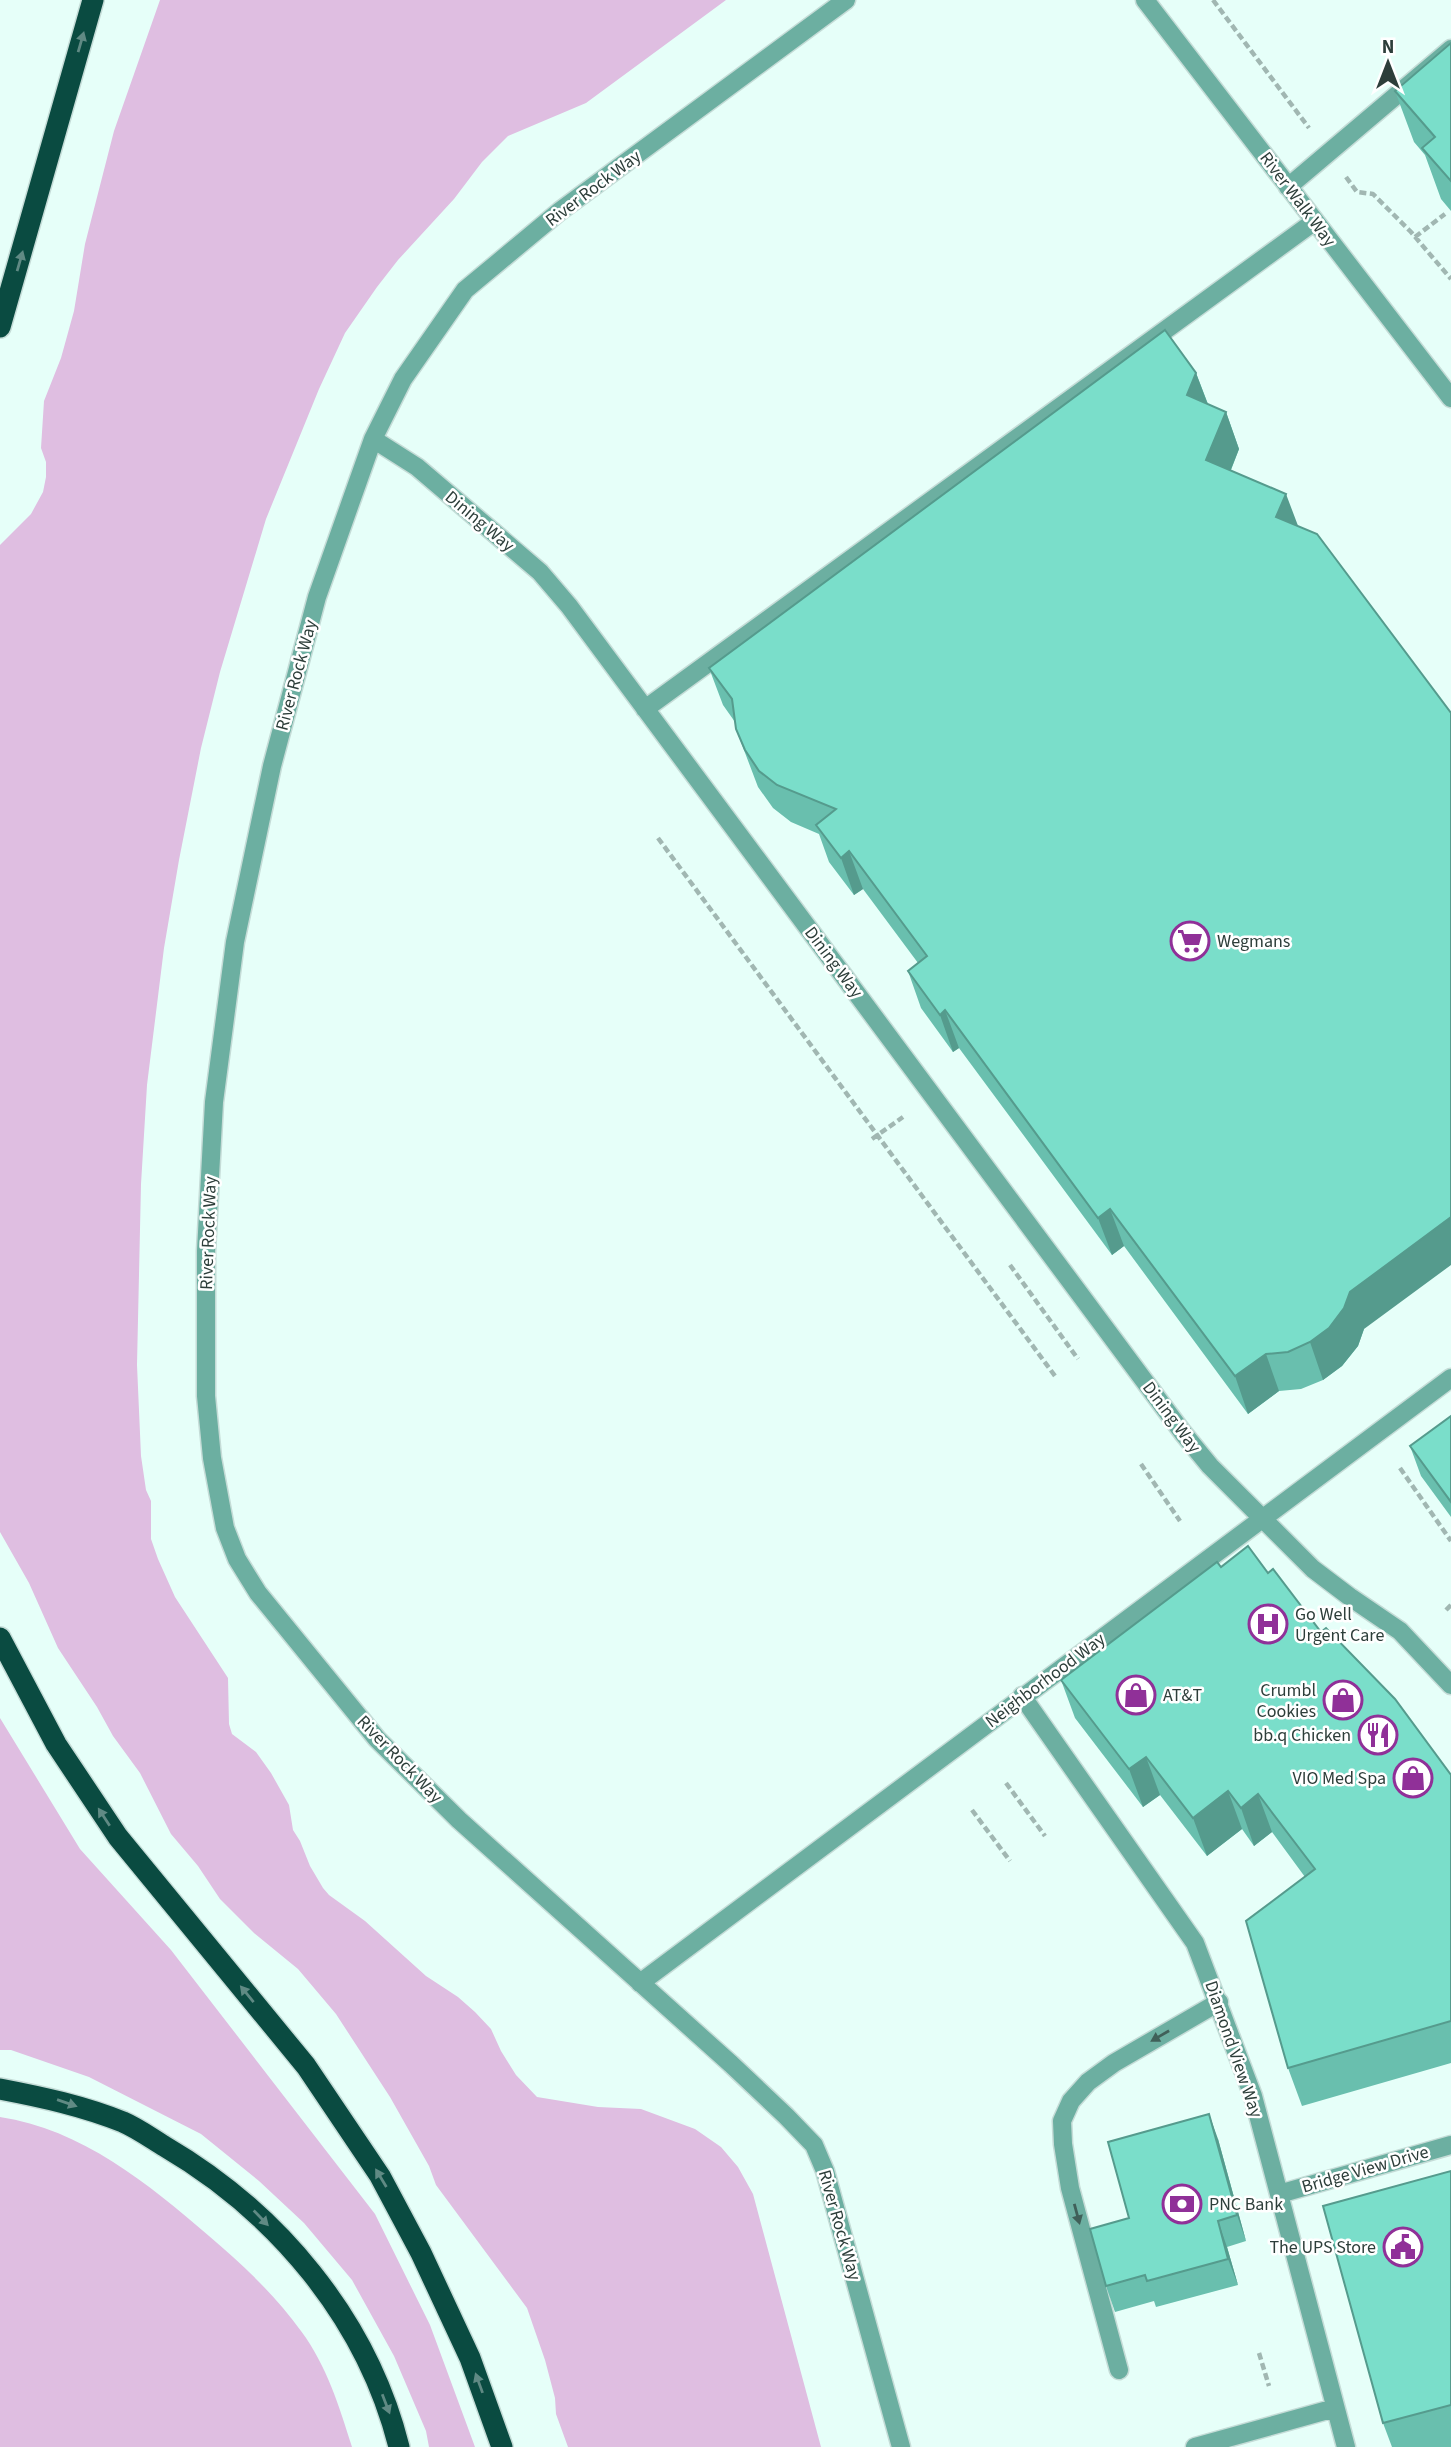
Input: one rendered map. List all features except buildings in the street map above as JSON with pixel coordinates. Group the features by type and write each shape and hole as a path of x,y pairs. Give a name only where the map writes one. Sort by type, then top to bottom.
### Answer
{"highway":[{"path":"0,327 93,0"},
{"path":"0,1638 57,1744 118,1837 306,2066 380,2176 422,2253 470,2358 502,2447"},
{"path":"0,2089 53,2099 124,2123 192,2162 253,2210 306,2264 339,2308 373,2368 393,2420 399,2447"}],"street":[{"name":"River Rock Way","path":"846,0 560,211 466,290 402,379 373,439 317,597 272,766 234,942 214,1102 206,1251 206,1396 212,1458 225,1528 237,1559 258,1593 300,1646 377,1739 459,1820 732,2064 814,2145 825,2171 901,2447"},
{"name":"River Walk Way","path":"1145,0 1451,398"},
{"path":"1288,187 1451,49"},
{"path":"645,709 1315,221"},
{"name":"Dining Way","path":"373,439 417,467 540,572 569,607 1183,1433 1210,1465 1321,1576 1400,1631 1451,1685"},
{"name":"Neighborhood Way","path":"640,1983 1451,1378"},
{"name":"Diamond View Way","path":"1022,1696 1195,1943 1253,2096 1346,2447"},
{"path":"1119,2370 1070,2188 1062,2121 1071,2101 1114,2063 1219,2003"},
{"name":"Bridge View Drive","path":"1279,2194 1451,2145"},
{"path":"1195,2447 1335,2407"}],"path":[{"path":"1213,0 1304,122"},
{"path":"1357,191 1373,194 1451,279"},
{"path":"1415,237 1445,214"},
{"path":"658,838 1055,1376"},
{"path":"872,1139 903,1116"},
{"path":"1010,1265 1078,1359"},
{"path":"1141,1464 1180,1521"},
{"path":"1400,1468 1451,1541"},
{"path":"1446,1610 1451,1605"},
{"path":"1006,1783 1045,1836"},
{"path":"972,1810 1010,1861"},
{"path":"1259,2353 1269,2386"}],"shaded area":[{"path":"160,0 726,0 586,103 508,136 482,162 454,199 377,287 345,333 319,389 266,519 220,672 201,748 179,860 164,948 147,1085 141,1184 137,1365 141,1456 146,1490 151,1501 151,1539 158,1559 175,1597 228,1678 229,1724 232,1734 256,1752 271,1773 289,1805 293,1830 323,1888 365,1921 426,1976 475,2012 491,2029 516,2075 537,2097 598,2107 641,2109 695,2129 721,2147 738,2167 753,2194 821,2447 568,2447 556,2414 555,2398 545,2360 527,2308 436,2185 429,2166 390,2097 336,2014 298,1969 254,1933 220,1899 198,1866 171,1834 140,1773 113,1736 58,1648 29,1583 0,1532 0,545 31,514 43,492 46,477 46,462 41,448 44,401 61,358 74,311 85,244 114,131"},
{"path":"0,1718 80,1849 171,1950 375,2214 430,2325 475,2447 429,2447 426,2431 394,2356 352,2280 304,2223 259,2181 201,2134 89,2077 11,2050 0,2050"},
{"path":"0,2117 30,2123 58,2133 112,2162 162,2197 246,2269 280,2305 310,2344 331,2387 352,2447 0,2447"}],"place":[{"name":"Wegmans","path":"1190,941"},
{"name":"Go Well Urgent Care","path":"1268,1624"},
{"name":"AT&T","path":"1136,1695"},
{"name":"Crumbl Cookies","path":"1343,1700"},
{"name":"bb.q Chicken","path":"1378,1735"},
{"name":"VIO Med Spa","path":"1413,1778"},
{"name":"PNC Bank","path":"1182,2204"},
{"name":"The UPS Store","path":"1403,2247"}]}
